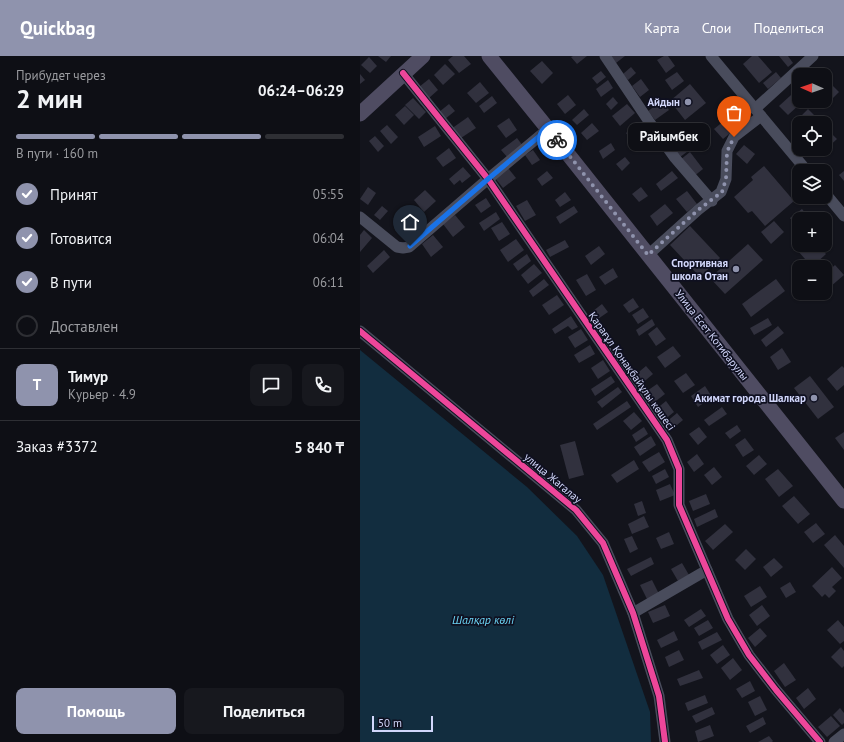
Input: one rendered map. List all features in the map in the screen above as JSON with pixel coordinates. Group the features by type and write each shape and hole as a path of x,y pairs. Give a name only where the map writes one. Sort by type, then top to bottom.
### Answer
{"main road":[{"path":"360,114 423,56"},
{"name":"Улица Есет Котибарулы","path":"489,56 844,501"}],"street":[{"path":"605,56 675,158 712,200"},
{"path":"711,56 801,164"},
{"path":"648,255 698,210 722,192 726,179 727,152 734,137 758,113 806,58"},
{"name":"Қарағұл Қонақбайұлы көшесі","path":"403,73 488,179 667,440 679,469 679,505 728,619 749,655 776,690 820,742"},
{"path":"360,217 397,247 409,247 548,129"},
{"path":"832,201 844,216"},
{"name":"улица Жагалау","path":"360,331 576,510 603,543 633,613 658,696 665,742"},
{"path":"633,613 707,570"},
{"path":"663,729 671,742"},
{"path":"834,742 844,734"}],"water":[{"name":"Шалқар көлі","path":"360,350 527,487 577,536 603,575 650,712 651,742 360,742"}],"building":[{"path":"378,56 391,56 386,62"},
{"path":"453,56 464,56 471,64 459,73 448,60"},
{"path":"587,56 577,64 571,57"},
{"path":"610,56 625,56 616,63"},
{"path":"664,56 668,56 675,66 666,73 657,60"},
{"path":"752,56 758,56 772,72 759,83 743,64"},
{"path":"779,56 788,56 793,63 788,67"},
{"path":"369,57 377,66 370,73 361,65"},
{"path":"542,61 553,73 542,84 530,71"},
{"path":"445,64 455,74 443,85 434,75"},
{"path":"631,67 636,73 628,80 623,74"},
{"path":"601,71 606,77 597,84 592,78"},
{"path":"677,72 684,81 672,90 665,80"},
{"path":"776,72 781,78 768,89 763,83"},
{"path":"360,74 365,80 360,84"},
{"path":"429,79 438,90 429,98 419,87"},
{"path":"641,79 649,90 640,97 632,86"},
{"path":"608,80 613,88 601,97 596,89"},
{"path":"480,82 489,93 476,103 467,93"},
{"name":"Айдын","path":"690,84 706,103 685,120 670,101"},
{"path":"832,85 839,92 832,99"},
{"path":"568,95 576,105 565,114 557,104"},
{"path":"791,95 792,108 796,108 788,115 779,106"},
{"path":"492,96 497,103 484,113 479,106"},
{"path":"613,97 618,103 611,110 606,104"},
{"path":"413,98 426,112 419,119 405,105"},
{"path":"662,101 669,110 655,120 648,111"},
{"path":"449,104 455,111 445,119 439,112"},
{"path":"627,104 635,113 620,126 612,116"},
{"path":"405,106 414,115 404,125 395,115"},
{"path":"584,109 589,115 577,125 572,120"},
{"path":"808,109 815,116 801,116"},
{"path":"468,117 476,128 458,140 451,129"},
{"path":"509,118 517,130 506,138 497,126"},
{"path":"725,120 734,130 723,139 714,129"},
{"path":"592,123 599,131 587,140 581,133"},
{"path":"639,123 645,131 632,141 626,133"},
{"path":"676,124 680,130 668,139 663,133"},
{"path":"387,125 398,137 391,144 380,131"},
{"path":"435,126 441,136 424,147 418,137"},
{"path":"832,134 837,139 832,144"},
{"path":"647,135 654,144 644,152 637,143"},
{"path":"375,136 384,146 378,152 369,141"},
{"path":"517,138 523,146 508,158 501,150"},
{"path":"685,142 691,149 680,157 674,150"},
{"path":"611,143 615,150 603,159 599,151"},
{"path":"744,145 755,154 747,164 736,154"},
{"path":"449,148 456,158 443,167 436,158"},
{"path":"533,150 540,160 532,165 525,155"},
{"path":"690,152 703,169 693,177 680,160"},
{"path":"625,157 630,163 622,171 616,164"},
{"path":"764,166 792,199 792,203 765,226 752,211 748,213 734,197 753,180 751,177"},
{"path":"463,167 471,176 462,183 460,180 454,185 449,179"},
{"path":"508,168 516,178 503,188 495,178"},
{"path":"547,171 553,178 542,186 537,179"},
{"path":"672,171 678,178 661,191 656,184"},
{"path":"844,171 844,181 839,175"},
{"path":"368,187 376,193 368,205 360,199"},
{"path":"641,187 648,196 639,202 632,194"},
{"path":"425,190 436,201 424,212 414,200"},
{"path":"687,191 697,204 687,212 676,199"},
{"path":"565,192 571,200 560,207 555,200"},
{"path":"486,198 491,206 481,213 475,205"},
{"path":"527,200 536,215 525,221 516,206"},
{"path":"665,204 673,213 657,226 650,216"},
{"path":"382,206 388,211 380,220 374,215"},
{"path":"574,206 578,212 560,224 556,217"},
{"path":"496,212 500,219 484,231 479,223"},
{"path":"455,215 465,227 453,237 443,224"},
{"path":"404,218 417,228 407,240 395,230"},
{"path":"774,221 784,232 771,244 761,232"},
{"path":"502,222 510,234 499,241 491,228"},
{"path":"690,226 720,258 700,277 670,245"},
{"path":"364,230 372,238 360,252 360,235"},
{"path":"433,235 443,247 431,257 422,244"},
{"path":"516,239 524,250 508,262 500,250"},
{"path":"565,240 569,247 550,257 546,250"},
{"name":"Спортивная школа Отан","path":"748,244 763,260 725,294 710,278"},
{"path":"599,246 605,254 591,265 585,256"},
{"path":"384,250 390,257 373,273 367,266"},
{"path":"799,252 824,252 826,254 820,260 806,260"},
{"path":"527,254 531,261 518,271 513,264"},
{"path":"534,264 542,273 528,284 521,275"},
{"path":"835,265 844,275 832,285 832,268"},
{"path":"613,268 618,277 605,285 599,277"},
{"path":"587,274 596,290 586,296 576,280"},
{"path":"544,279 549,285 533,297 529,291"},
{"path":"776,279 785,291 751,317 742,304"},
{"path":"557,295 564,305 549,315 542,305"},
{"path":"633,298 639,307 629,313 623,305"},
{"path":"602,304 608,312 595,321 589,314"},
{"path":"643,308 649,317 638,324 632,315"},
{"path":"571,316 578,327 572,330 568,326 555,334 552,329"},
{"path":"768,318 772,325 754,335 750,328"},
{"path":"652,319 655,325 639,336 636,330"},
{"path":"778,326 784,333 766,347 761,340"},
{"path":"657,327 666,339 656,346 648,334"},
{"path":"581,329 588,340 575,348 568,337"},
{"path":"590,345 595,354 579,363 574,355"},
{"path":"673,346 681,356 665,368 657,357"},
{"path":"782,348 791,362 778,370 770,357"},
{"path":"603,360 610,371 598,379 591,368"},
{"path":"646,366 653,374 640,385 634,376"},
{"path":"842,366 844,368 844,385 837,391 827,379"},
{"path":"686,373 695,385 683,393 674,381"},
{"path":"611,376 615,382 595,396 591,389"},
{"name":"Акимат города Шалкар","path":"810,376 834,407 818,419 794,388"},
{"path":"657,384 665,394 652,404 644,393"},
{"path":"705,386 712,397 698,407 691,396"},
{"path":"618,387 622,392 602,408 597,402"},
{"path":"627,401 631,407 597,430 593,424"},
{"path":"666,401 674,412 664,420 655,410"},
{"path":"722,407 727,414 709,426 704,420"},
{"path":"634,412 642,421 631,430 623,421"},
{"path":"677,413 683,420 671,430 665,423"},
{"path":"737,425 741,431 730,439 725,433"},
{"path":"644,427 648,434 636,442 632,435"},
{"path":"699,427 707,437 698,445 689,434"},
{"path":"844,432 844,450 835,438"},
{"path":"651,436 656,445 640,456 634,447"},
{"path":"745,438 754,450 743,457 735,445"},
{"path":"575,441 584,475 569,479 560,445"},
{"path":"659,452 665,462 649,472 642,462"},
{"path":"697,454 704,464 694,472 687,462"},
{"path":"759,455 767,464 754,475 746,466"},
{"path":"634,460 639,469 617,483 611,475"},
{"path":"714,467 722,477 712,485 704,475"},
{"path":"665,469 669,477 656,484 652,476"},
{"path":"778,469 793,486 779,497 765,479"},
{"path":"670,484 675,495 660,501 656,490"},
{"path":"706,494 710,504 693,511 689,501"},
{"path":"794,496 810,514 798,524 782,506"},
{"path":"642,501 646,513 638,516 634,504"},
{"path":"715,509 718,517 697,527 694,519"},
{"path":"644,516 649,527 632,534 628,524"},
{"path":"816,523 825,534 813,543 804,532"},
{"path":"725,524 733,532 713,550 705,541"},
{"path":"669,532 674,544 661,549 656,538"},
{"path":"835,535 844,546 844,568 824,545"},
{"path":"632,536 638,549 630,553 624,539"},
{"path":"746,549 756,559 745,570 735,560"},
{"path":"651,557 654,564 631,576 627,569"},
{"path":"774,558 783,567 771,577 763,567"},
{"path":"682,563 689,575 678,581 671,569"},
{"path":"832,567 842,578 832,587 836,591 829,598 825,594 822,597 812,586"},
{"path":"652,580 659,594 647,599 640,585"},
{"path":"790,582 796,592 786,598 780,588"},
{"path":"760,586 767,597 751,607 744,596"},
{"path":"665,605 670,616 653,623 648,612"},
{"path":"762,605 770,616 757,626 749,615"},
{"path":"701,609 706,616 689,627 684,620"},
{"path":"708,620 713,628 699,636 694,628"},
{"path":"838,620 844,627 844,641 840,644 827,630"},
{"path":"760,628 767,636 755,647 748,638"},
{"path":"674,631 678,640 661,648 657,640"},
{"path":"717,632 722,640 702,650 698,642"},
{"path":"723,645 730,655 717,664 710,655"},
{"path":"841,647 844,651 844,666 842,668 831,657"},
{"path":"679,650 684,660 669,667 665,657"},
{"path":"733,658 742,670 730,680 721,668"},
{"path":"784,663 796,680 785,687 774,671"},
{"path":"699,670 703,678 680,686 677,679"},
{"path":"750,681 755,691 742,698 736,689"},
{"path":"808,688 816,699 804,709 796,698"},
{"path":"705,695 708,703 688,711 685,703"},
{"path":"760,696 767,710 755,716 748,702"},
{"path":"712,707 715,714 696,723 692,716"},
{"path":"840,708 844,713 844,723 842,725 833,715"},
{"path":"831,716 840,726 827,737 818,727"},
{"path":"763,717 766,724 750,733 746,726"},
{"path":"710,725 714,736 698,742 695,731"},
{"path":"769,736 773,741 772,742 758,742"}],"cycle path":[{"path":"403,73 488,179 667,440 679,469 679,505 728,619 749,655 776,690 820,742"},
{"path":"360,331 576,510 603,543 633,613 659,696 665,742"}],"way so far":[{"path":"557,140 648,255 698,210 722,192 726,179 727,152 734,137"}],"place":[{"name":"Айдын","path":"688,102"},
{"name":"Райымбек","path":"734,137"},
{"name":"Спортивная школа Отан","path":"736,269"},
{"name":"Акимат города Шалкар","path":"814,398"}],"route":[{"path":"410,246 548,129 557,140"}]}
